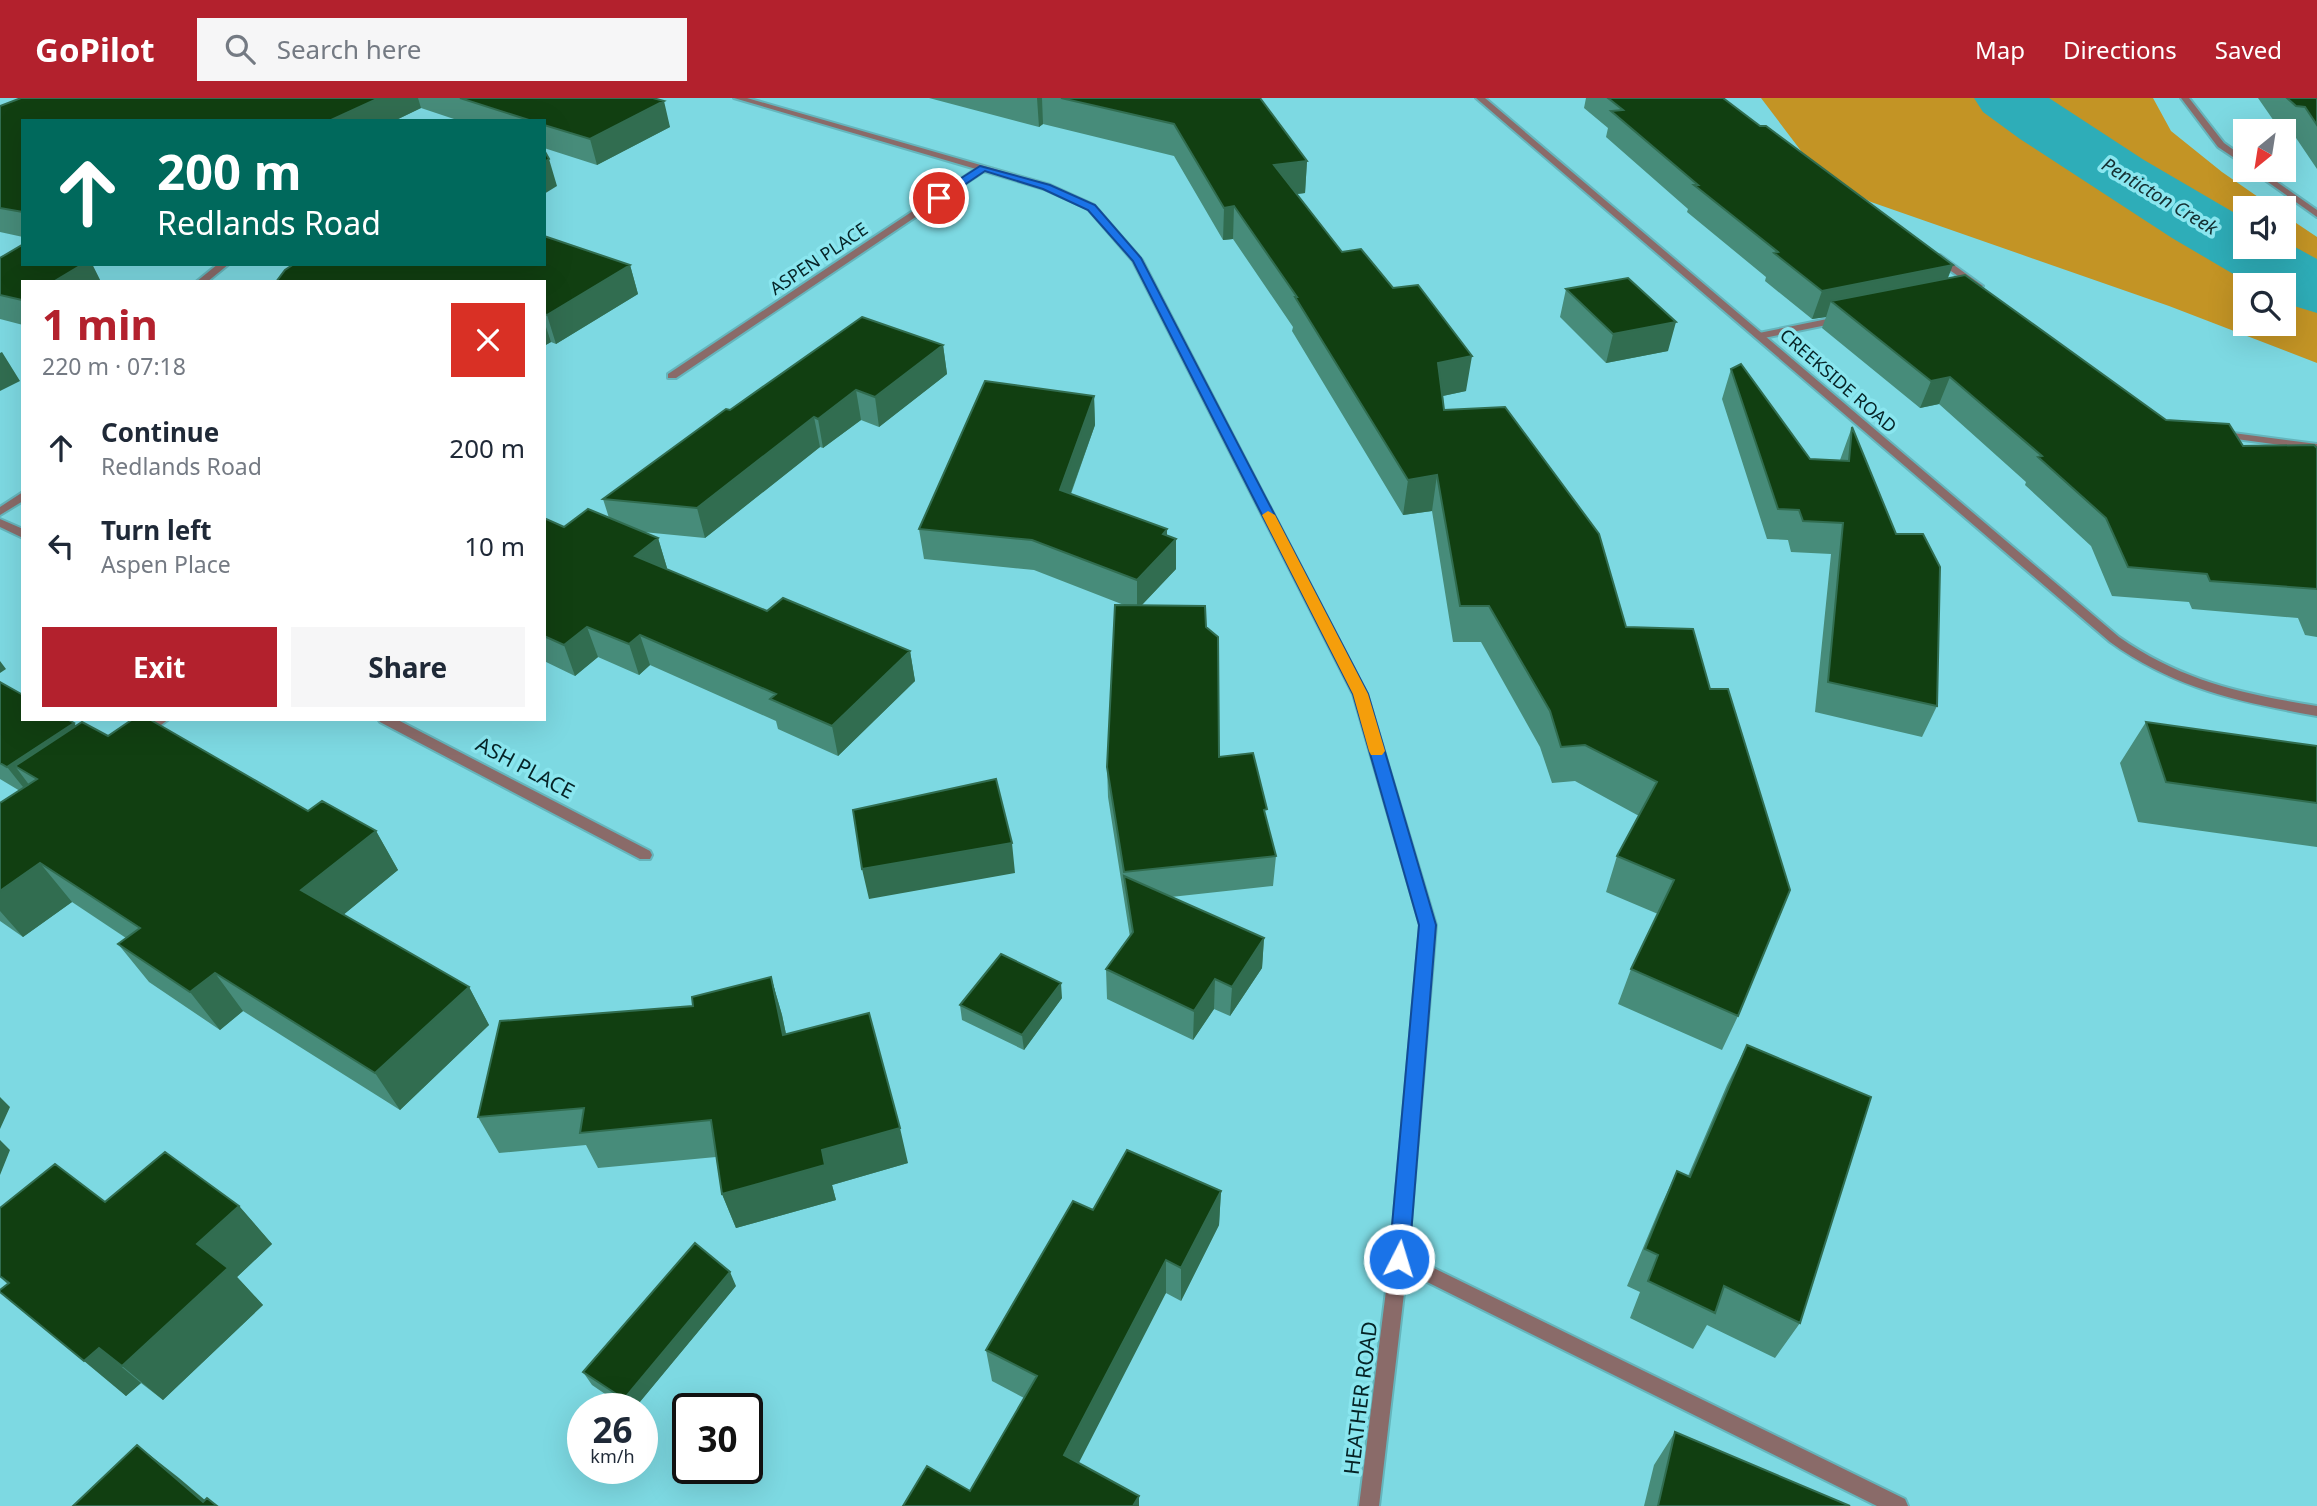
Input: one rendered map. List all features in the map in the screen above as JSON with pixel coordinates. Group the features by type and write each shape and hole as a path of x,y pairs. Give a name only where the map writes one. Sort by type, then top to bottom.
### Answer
{"street":[{"name":"HEATHER ROAD","path":"737,98 1047,187 1091,208 1137,260 1360,694 1428,925 1399,1259 1369,1506"},
{"name":"CREEKSIDE ROAD","path":"1480,98 2094,624 2134,654 2180,678 2236,697 2317,711"},
{"path":"2185,98 2221,145 2233,154"},
{"name":"ASPEN PLACE","path":"672,376 983,168"},
{"path":"2272,182 2317,214"},
{"path":"1929,252 1984,290 1971,293"},
{"path":"204,280 221,266"},
{"path":"1759,336 1852,317"},
{"path":"2202,432 2317,447"},
{"path":"0,512 21,496"},
{"path":"0,523 21,533"},
{"path":"127,743 159,721"},
{"name":"ASH PLACE","path":"390,721 645,855"},
{"path":"1399,1259 1898,1506"}],"shaded area":[{"path":"1761,98 2153,98 2171,131 2233,182 2257,196 2233,196 2233,259 2296,259 2296,223 2317,237 2317,363 2247,336 2296,336 2296,273 2233,273 2233,331 1871,202 1817,172"}],"building":[{"path":"21,98 379,98 333,119 21,119 21,212 0,208 0,106"},
{"path":"460,98 653,98 664,101 590,139 546,126 546,119 526,119"},
{"path":"1061,98 1260,98 1307,161 1274,165 1342,252 1361,249 1393,288 1418,285 1472,356 1438,363 1444,410 1505,407 1599,534 1626,627 1693,629 1710,689 1728,689 1790,890 1738,1016 1631,969 1674,880 1617,856 1657,782 1585,745 1561,747 1550,711 1489,606 1460,606 1437,475 1408,480 1297,297 1234,206 1224,208 1174,124"},
{"path":"1608,98 1723,98 1760,126 1766,126 1953,265 1822,291 1694,185 1698,185 1611,111 1623,110"},
{"path":"2287,98 2317,98 2317,125 2305,107 2296,106"},
{"path":"546,237 630,265 547,315 546,280 278,280 291,266 546,266"},
{"path":"21,246 21,266 80,266 56,280 21,280 21,300 0,295 0,258"},
{"path":"1965,275 2166,420 2229,424 2243,446 2314,445 2317,448 2317,589 2210,581 2207,574 2128,567 2106,518 2038,457 2042,456 1950,377 1931,381 1831,301"},
{"path":"1628,278 1676,322 1613,334 1566,289"},
{"path":"862,317 943,345 875,397 856,390 818,419 814,417 697,508 603,499 726,409 730,410"},
{"path":"1741,364 1810,459 1849,461 1852,427 1896,534 1923,534 1940,567 1937,706 1828,682 1843,523 1803,521 1799,510 1778,509 1731,369"},
{"path":"985,381 1094,396 1060,490 1167,529 1163,534 1176,539 1137,580 1032,540 919,529"},
{"path":"588,509 658,538 635,556 767,611 783,598 910,651 832,726 770,699 776,694 640,635 629,644 587,627 564,645 546,637 546,519 564,527"},
{"path":"1115,605 1205,606 1206,627 1218,637 1219,757 1253,753 1276,856 1124,872 1107,767"},
{"path":"0,682 21,694 21,721 74,723 7,767 0,763"},
{"path":"130,721 152,721 308,811 322,801 376,831 301,890 469,987 375,1073 215,973 190,992 118,944 140,928 40,863 0,891 0,803 37,779 15,766 82,722 108,736"},
{"path":"2146,722 2317,746 2317,803 2166,782"},
{"path":"996,779 1012,843 862,869 853,810"},
{"path":"1124,876 1264,938 1232,987 1215,979 1194,1011 1106,969 1133,932"},
{"path":"1001,954 1061,983 1022,1035 960,1005"},
{"path":"771,977 783,1035 869,1013 900,1128 822,1150 825,1165 722,1194 711,1120 580,1133 584,1108 478,1117 500,1021 693,1006 692,997"},
{"path":"1747,1045 1871,1097 1800,1323 1724,1286 1715,1313 1648,1281 1658,1255 1645,1249 1677,1171 1690,1177"},
{"path":"1127,1150 1221,1191 1181,1268 1166,1260 1064,1455 1139,1496 1133,1506 903,1506 927,1466 970,1491 1037,1376 986,1350 1073,1201 1093,1210"},
{"path":"165,1152 239,1206 197,1244 228,1268 122,1366 99,1348 84,1361 0,1292 9,1283 0,1276 0,1208 55,1164 105,1202"},
{"path":"695,1243 730,1272 629,1393 615,1393 583,1372"},
{"path":"1675,1432 1850,1506 1658,1506"},
{"path":"137,1445 203,1502 207,1498 217,1506 73,1506"}],"waterway":[{"name":"Penticton Creek","path":"2006,98 2158,199 2317,290"}],"slow traffic":[{"path":"1268,515 1360,694 1377,751"}],"route":[{"path":"939,198 983,168 1047,187 1091,208 1137,260 1360,694 1428,925 1399,1259"}]}
